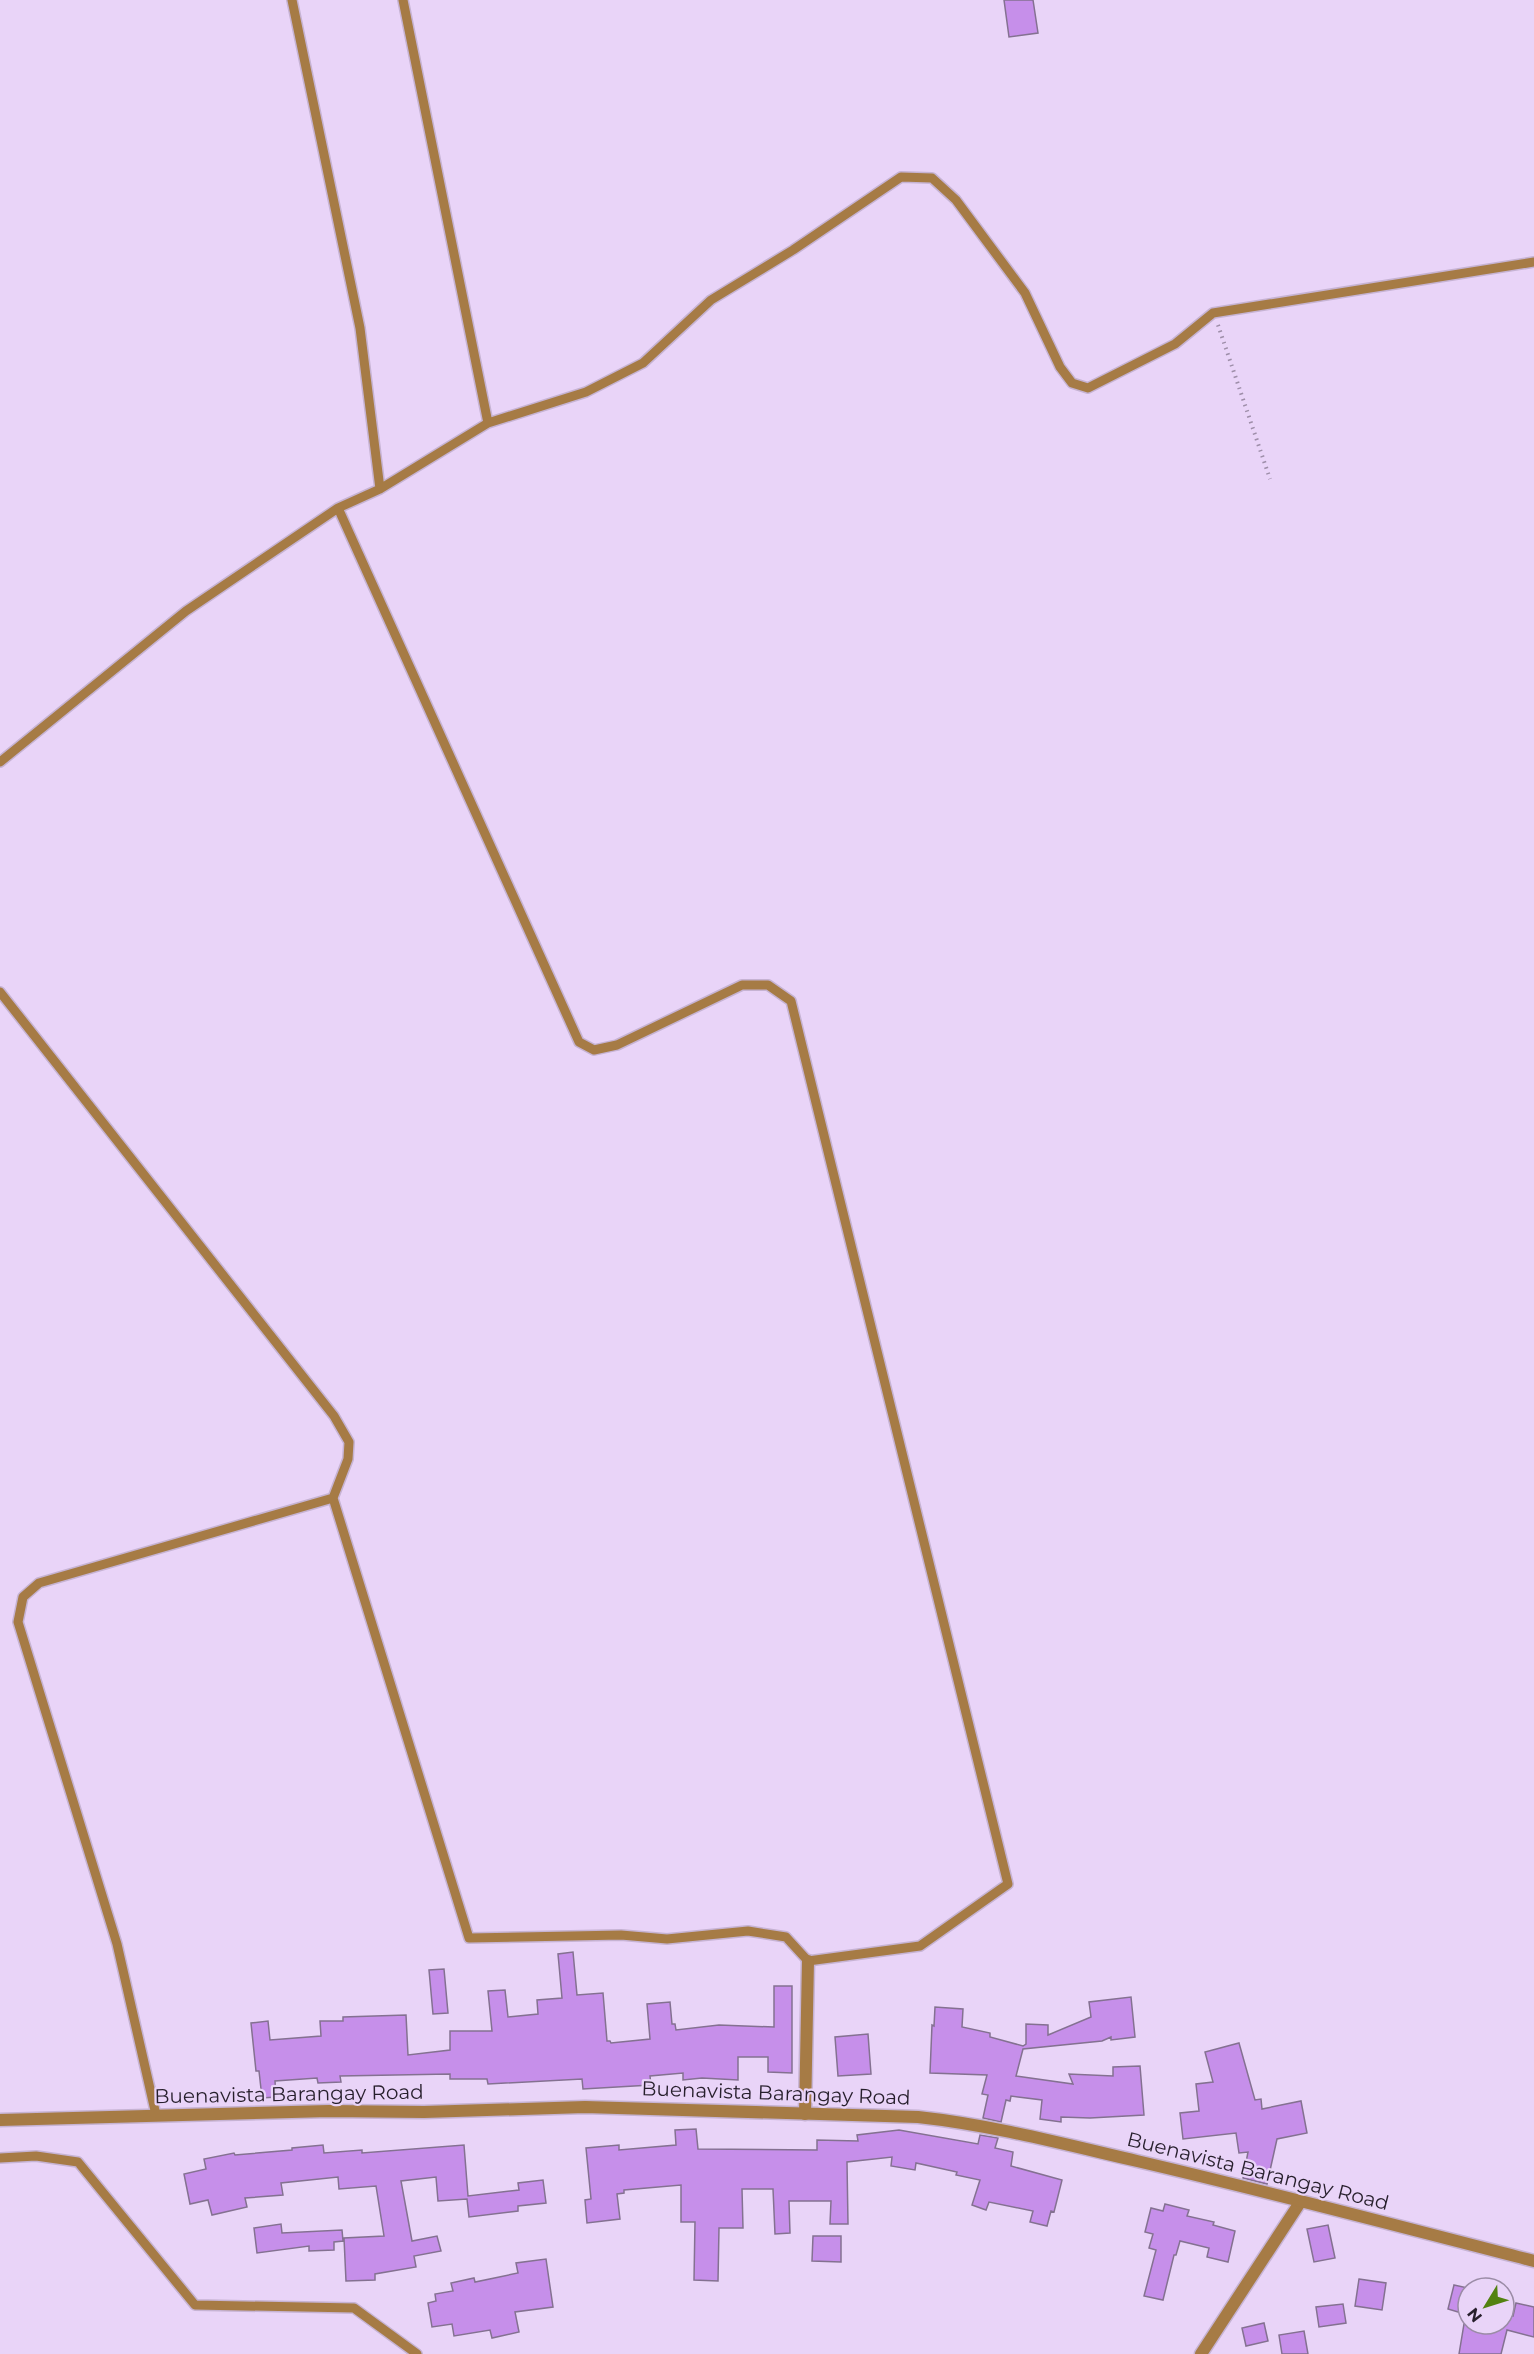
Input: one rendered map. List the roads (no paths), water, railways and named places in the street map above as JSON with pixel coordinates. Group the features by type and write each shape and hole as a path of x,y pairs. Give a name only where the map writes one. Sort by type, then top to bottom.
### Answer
{"street":[{"path":"805,2114 808,1960"},
{"name":"Buenavista Barangay Road","path":"0,2120 585,2107 918,2117 1014,2132 1301,2201 1534,2261"},
{"path":"1201,2354 1301,2201"}],"lane":[{"path":"292,0 360,328 380,489"},
{"path":"404,0 488,423"},
{"path":"0,762 186,611 338,508 380,489 488,423 586,392 643,363 711,300 793,250 901,177 932,178 956,200 1025,293 1060,367 1072,383 1089,388 1175,344 1214,313 1534,262"},
{"path":"0,992 334,1416 349,1442 348,1459 333,1498 469,1938 621,1935 667,1939 748,1931 786,1937 808,1960 920,1946 1008,1884 790,1001 768,986 742,985 617,1045 594,1050 579,1042 338,508"},
{"path":"156,2115 117,1944 18,1622 23,1597 39,1583 333,1498"},
{"path":"0,2158 36,2156 78,2162 195,2305 354,2308 417,2354"}]}
